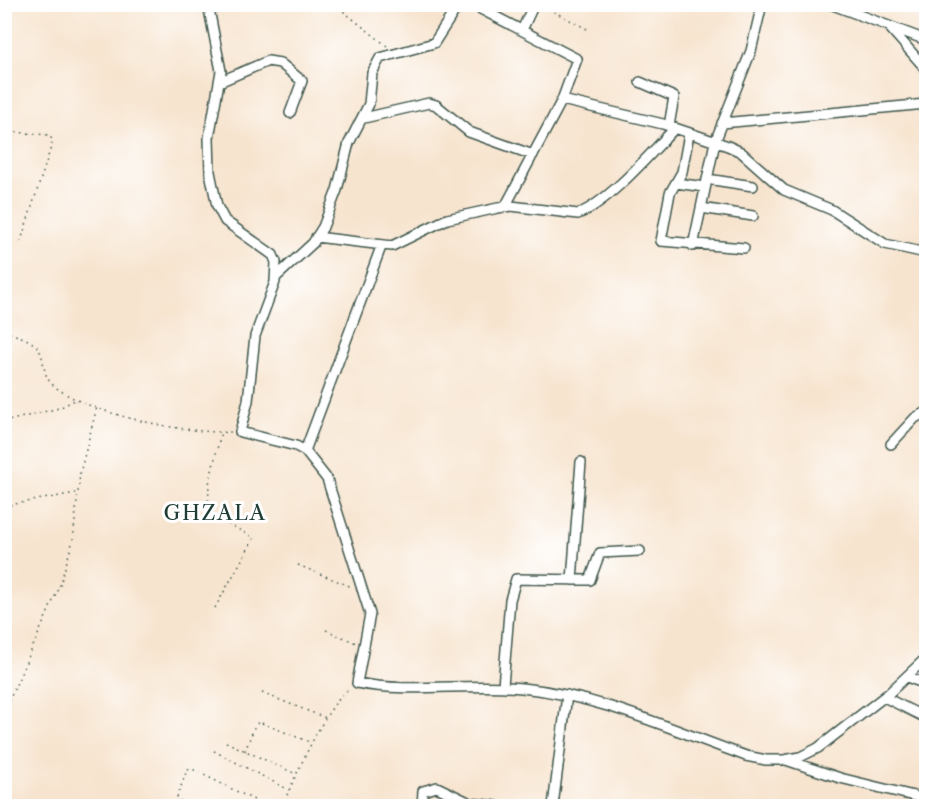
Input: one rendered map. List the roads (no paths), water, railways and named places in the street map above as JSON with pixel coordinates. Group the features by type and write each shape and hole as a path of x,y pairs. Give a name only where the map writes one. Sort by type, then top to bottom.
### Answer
{"street":[{"path":"208,4 220,64 209,138 210,172 217,206 225,221 273,255 275,278 255,336 248,401 240,432 285,441 305,451 327,479 370,614 357,683 388,689 503,686 567,695 651,719 746,756 766,760 784,760 800,757 818,748 884,697 927,658"},
{"path":"275,278 316,237 337,190 349,143 364,118 369,104 375,66 380,58 395,52 435,43 459,4"},
{"path":"471,4 577,59 562,100 505,207"},
{"path":"522,30 534,4"},
{"path":"693,246 715,142 751,51 762,4"},
{"path":"830,4 927,40"},
{"path":"890,28 927,69"},
{"path":"219,82 268,61 280,63 302,81 290,113"},
{"path":"316,237 381,247 392,246 447,219 505,207 578,214 625,179 672,127 674,97 640,82"},
{"path":"562,100 672,127 741,152 783,190 832,210 878,240 927,253"},
{"path":"364,118 429,103 436,105 469,132 533,155"},
{"path":"722,123 927,104"},
{"path":"689,134 682,172 669,194 661,241 693,246 744,248"},
{"path":"676,183 753,186"},
{"path":"701,208 753,216"},
{"path":"305,451 381,247"},
{"path":"891,444 915,418 927,412"},
{"path":"572,580 581,462"},
{"path":"503,686 510,600 516,579 590,580 593,578 600,553 640,551"},
{"path":"907,677 927,684"},
{"path":"554,807 567,695"},
{"path":"884,697 927,718"},
{"path":"784,760 840,778 927,799"},
{"path":"422,807 423,791 437,787 470,803 496,807"}],"district":[{"name":"GHZALA","path":"215,513"}]}
